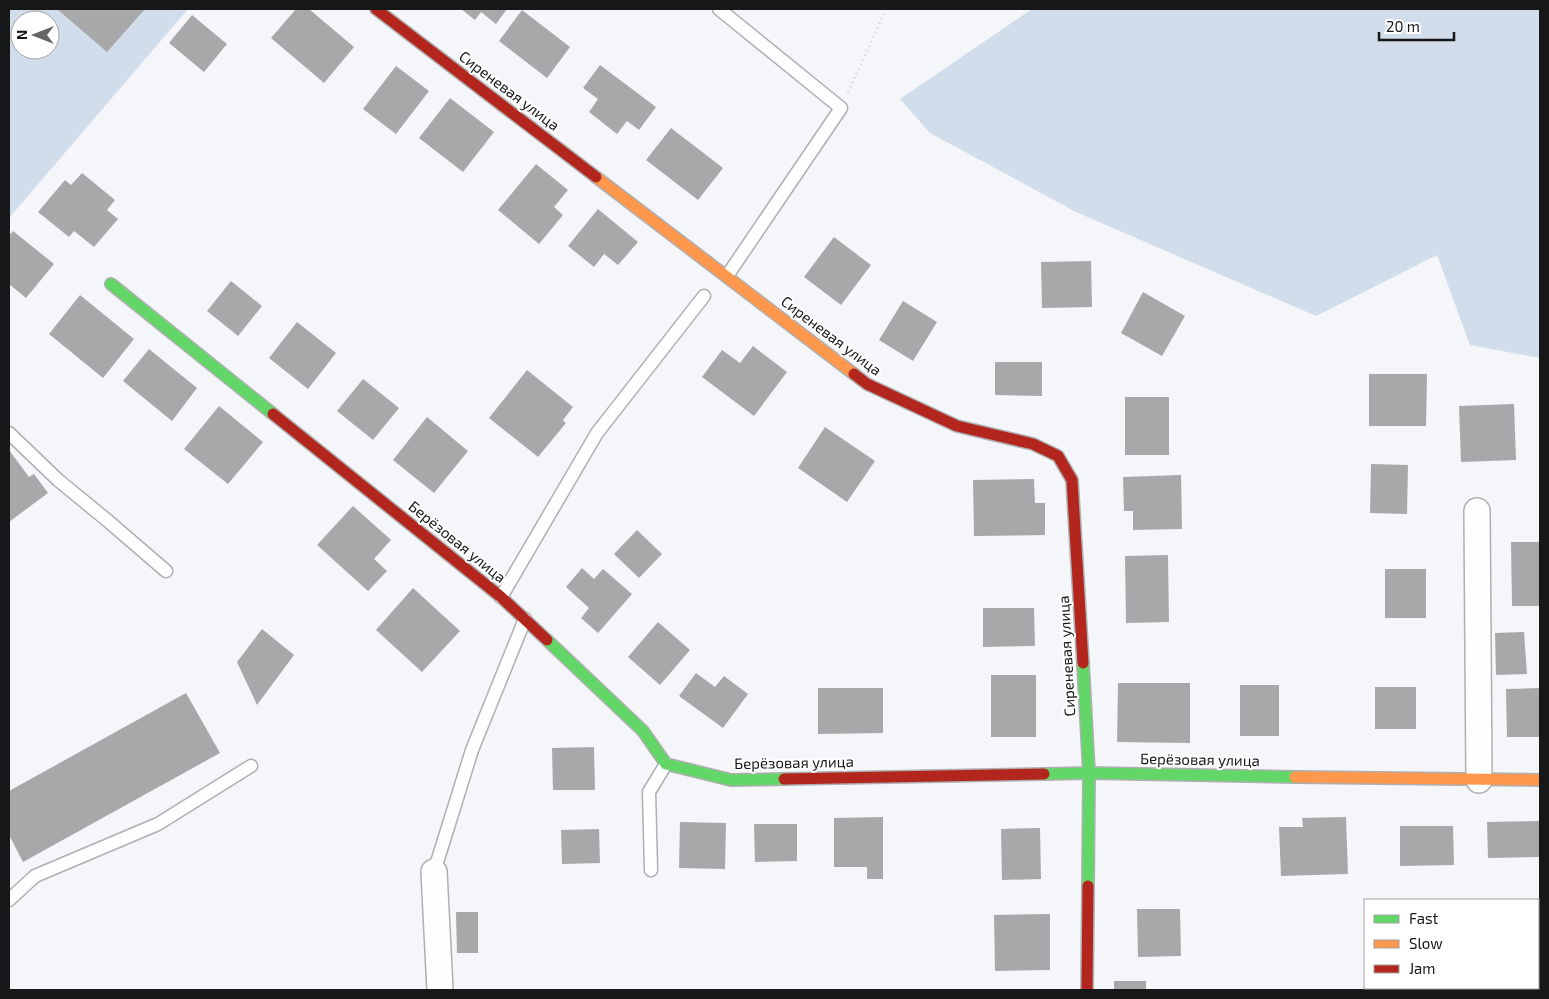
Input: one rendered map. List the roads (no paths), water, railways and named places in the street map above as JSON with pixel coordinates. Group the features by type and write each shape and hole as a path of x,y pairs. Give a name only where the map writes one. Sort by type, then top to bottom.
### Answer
{"street":[{"name":"Сиреневая улица","path":"376,9 867,384 958,426 1033,444 1058,456 1072,480 1088,773 1087,990"},
{"name":"Берёзовая улица","path":"111,284 501,597 643,731 666,764 731,780 1088,773 1540,780"},
{"path":"1477,511 1479,780"},
{"path":"434,872 440,990"}],"lane":[{"path":"719,9 841,108 727,276"},
{"path":"501,597 597,433 704,296"},
{"path":"9,432 58,480 166,571"},
{"path":"434,872 472,750 525,619"},
{"path":"651,870 649,792 666,764"},
{"path":"9,900 36,876 158,824 251,766"}]}
